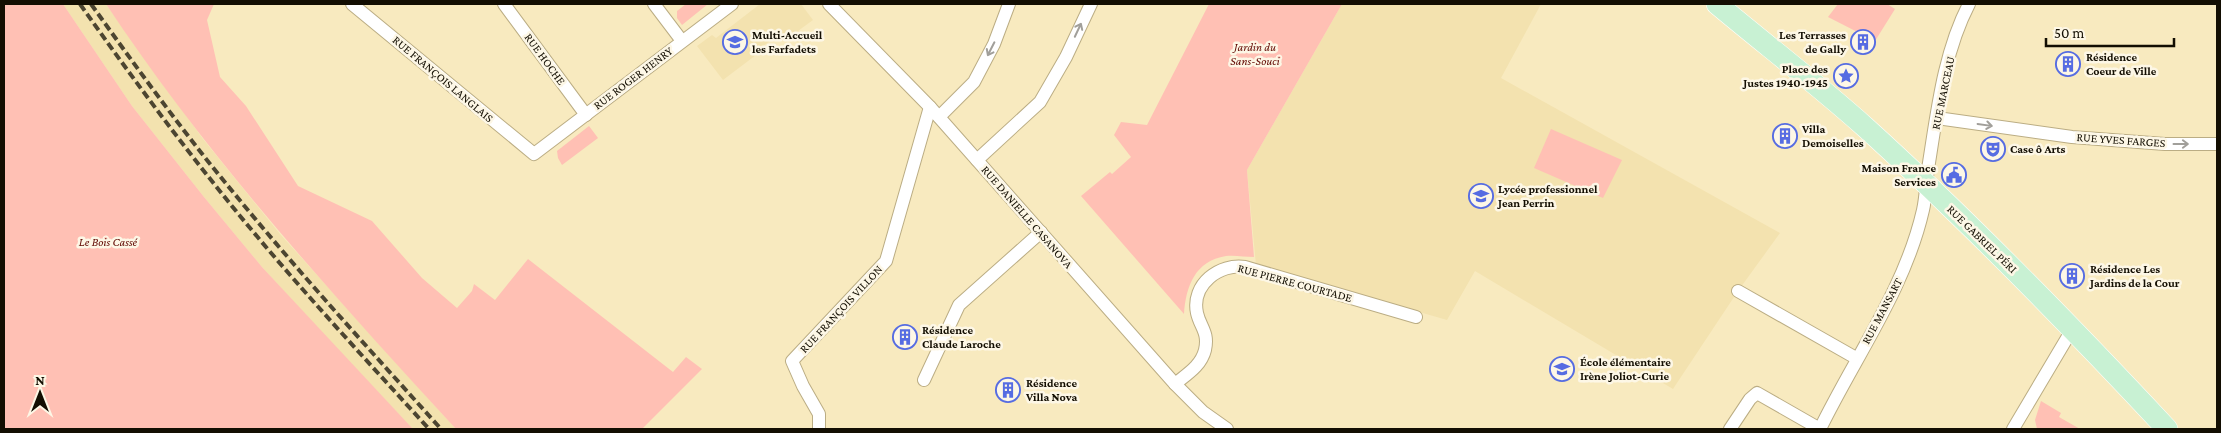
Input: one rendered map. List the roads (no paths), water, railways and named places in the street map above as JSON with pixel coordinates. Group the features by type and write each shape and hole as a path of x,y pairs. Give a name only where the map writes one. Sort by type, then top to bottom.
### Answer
{"main road":[{"name":"RUE GABRIEL PÉRI","path":"1717,4 1863,126 1952,209 2073,328 2166,429"}],"street":[{"name":"RUE FRANÇOIS LANGLAIS","path":"352,4 534,154"},
{"name":"RUE HOCHE","path":"504,4 586,114"},
{"path":"654,4 682,40"},
{"name":"RUE ROGER HENRY","path":"534,154 732,4"},
{"name":"RUE DANIELLE CASANOVA","path":"829,4 939,117 1174,384 1202,412 1227,429"},
{"path":"939,117 974,82 994,44 1010,4"},
{"path":"977,160 1040,102 1066,57 1090,4"},
{"name":"RUE MARCEAU","path":"1926,185 1942,85 1951,52 1968,4"},
{"name":"RUE FRANÇOIS VILLON","path":"819,429 819,414 792,360 886,261 930,108"},
{"name":"RUE YVES FARGES","path":"1937,118 2072,136 2165,144 2217,144"},
{"name":"RUE MANSART","path":"1820,429 1856,358 1890,298 1910,255 1923,210 1926,185"},
{"path":"924,380 958,305 1041,232"},
{"name":"RUE PIERRE COURTADE","path":"1174,384 1194,369 1203,356 1206,335 1197,313 1198,296 1208,279 1226,268 1246,267 1416,317"},
{"path":"1738,291 1856,358"},
{"path":"2013,429 2073,328"},
{"path":"1730,429 1750,399 1757,393 1820,429"}],"railway":[{"path":"80,4 132,77 204,172 324,314 429,429"},
{"path":"91,4 178,123 258,223 441,429"}],"place":[{"name":"Multi-Accueil les Farfadets","path":"735,42"},
{"name":"Les Terrasses de Gally","path":"1863,42"},
{"name":"Résidence Coeur de Ville","path":"2068,64"},
{"name":"Place des Justes 1940-1945","path":"1846,76"},
{"name":"Villa Demoiselles","path":"1785,136"},
{"name":"Case ô Arts","path":"1993,149"},
{"name":"Maison France Services","path":"1954,175"},
{"name":"Lycée professionnel Jean Perrin","path":"1481,196"},
{"name":"Résidence Les Jardins de la Cour","path":"2072,276"},
{"name":"Résidence Claude Laroche","path":"905,337"},
{"name":"École élémentaire Irène Joliot-Curie","path":"1562,369"},
{"name":"Résidence Villa Nova","path":"1008,390"}],"park label":[{"name":"Jardin du Sans-Souci","path":"1255,54"},
{"name":"Le Bois Cassé","path":"108,242"}]}
